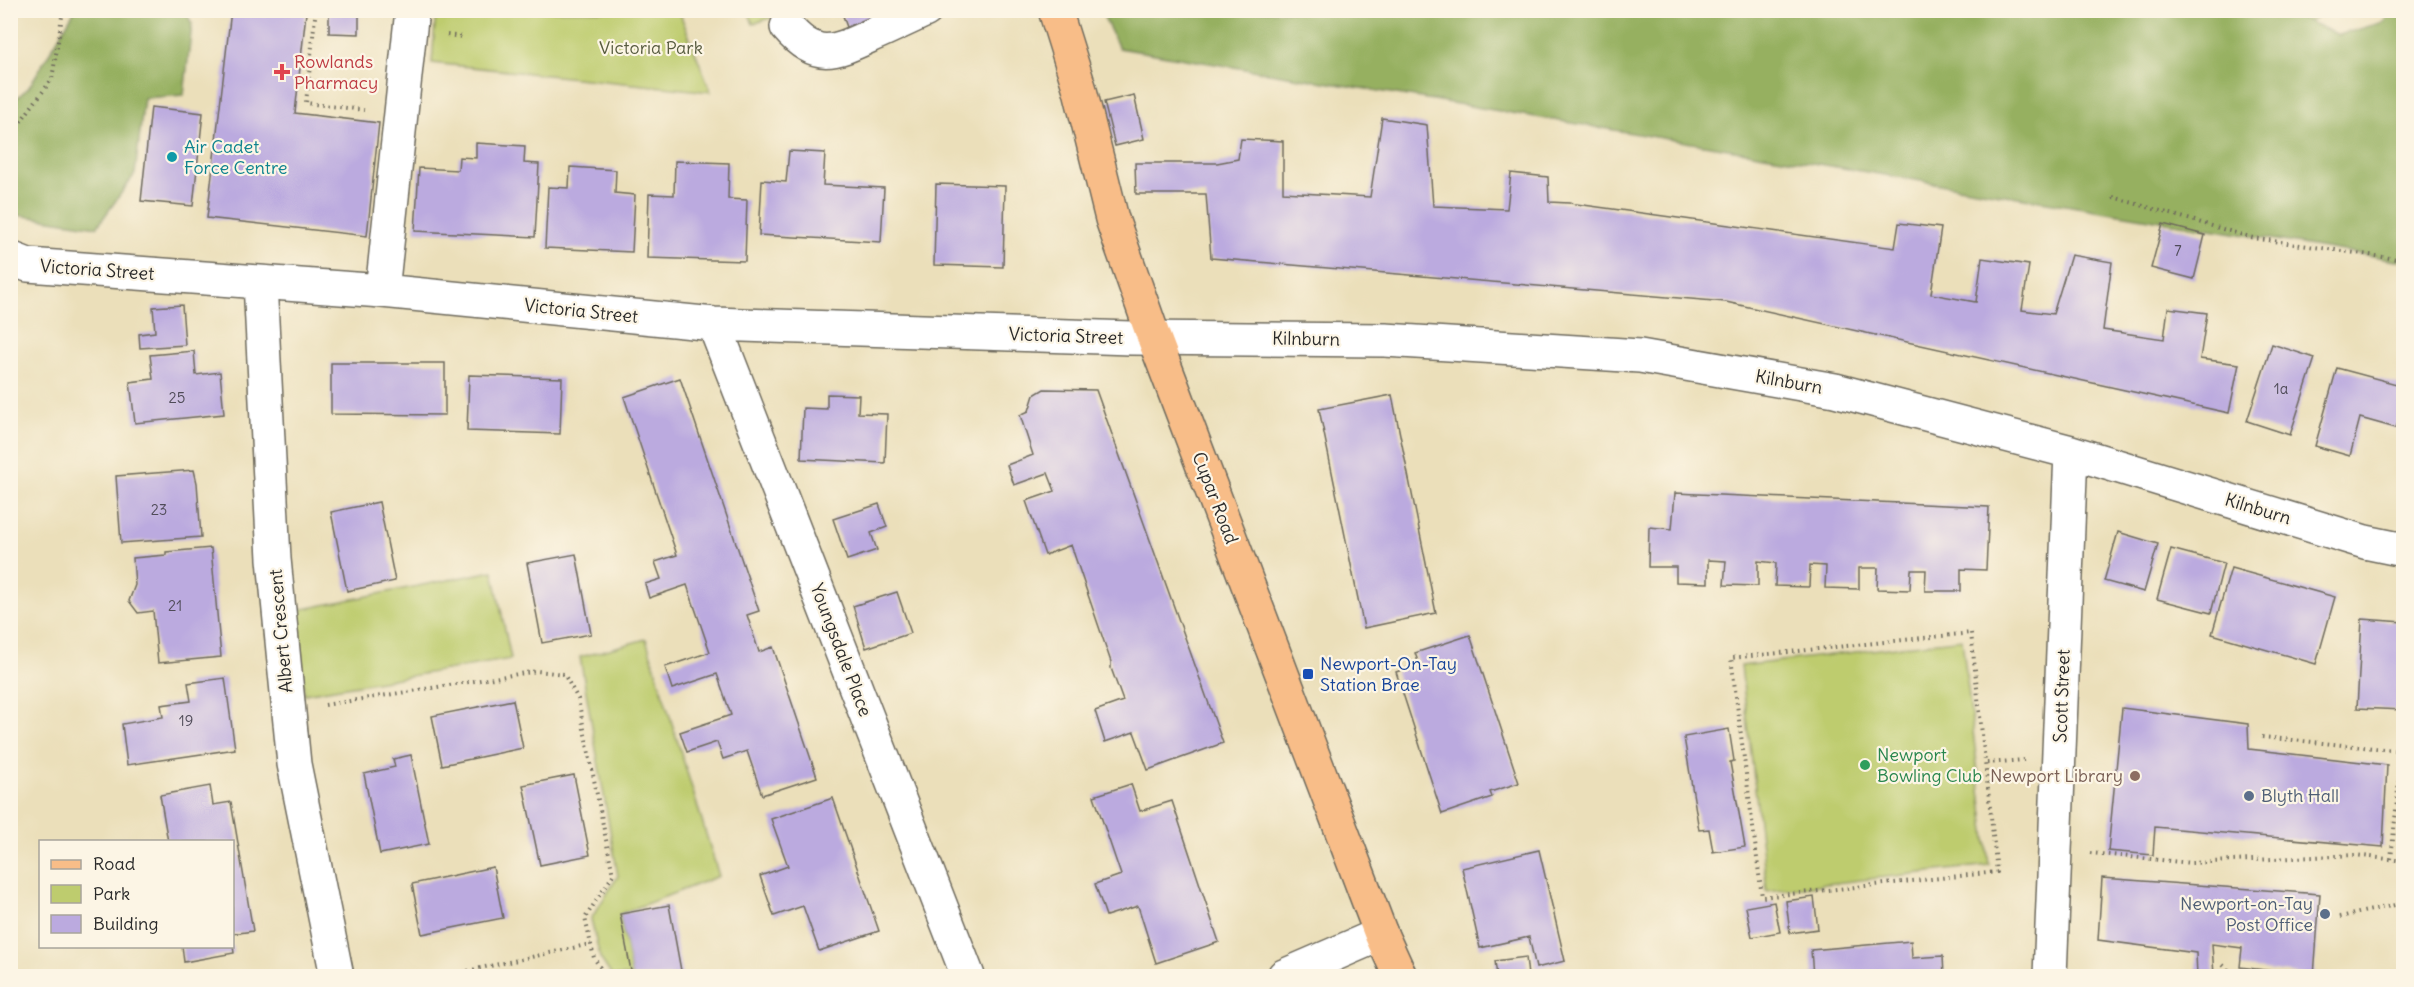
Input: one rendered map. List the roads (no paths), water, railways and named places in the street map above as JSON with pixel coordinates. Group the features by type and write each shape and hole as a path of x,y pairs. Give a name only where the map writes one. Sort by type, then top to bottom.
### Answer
{"main road":[{"name":"Cupar Road","path":"1055,10 1080,90 1112,219 1154,338 1380,934 1400,976"}],"street":[{"path":"382,291 412,10"},
{"path":"787,27 799,41 818,50 838,51 926,10"},
{"name":"Victoria Street","path":"10,258 28,265 382,291 714,324 1154,338"},
{"name":"Albert Crescent","path":"260,282 274,559 294,764 336,976"},
{"name":"Youngsdale Place","path":"714,324 968,976"},
{"name":"Kilnburn","path":"1154,338 1385,340 1640,356 1835,390 2071,452 2365,542 2403,550"},
{"name":"Scott Street","path":"2050,976 2071,452"},
{"path":"1284,976 1380,934"}],"place":[{"name":"Rowlands Pharmacy","path":"282,72"},
{"name":"Air Cadet Force Centre","path":"172,157"},
{"name":"Newport-On-Tay Station Brae","path":"1308,674"},
{"name":"Newport Bowling Club","path":"1865,765"},
{"name":"Newport Library","path":"2135,776"},
{"name":"Blyth Hall","path":"2249,796"},
{"name":"Newport-on-Tay Post Office","path":"2325,914"}],"park label":[{"name":"Victoria Park","path":"651,48"}]}
